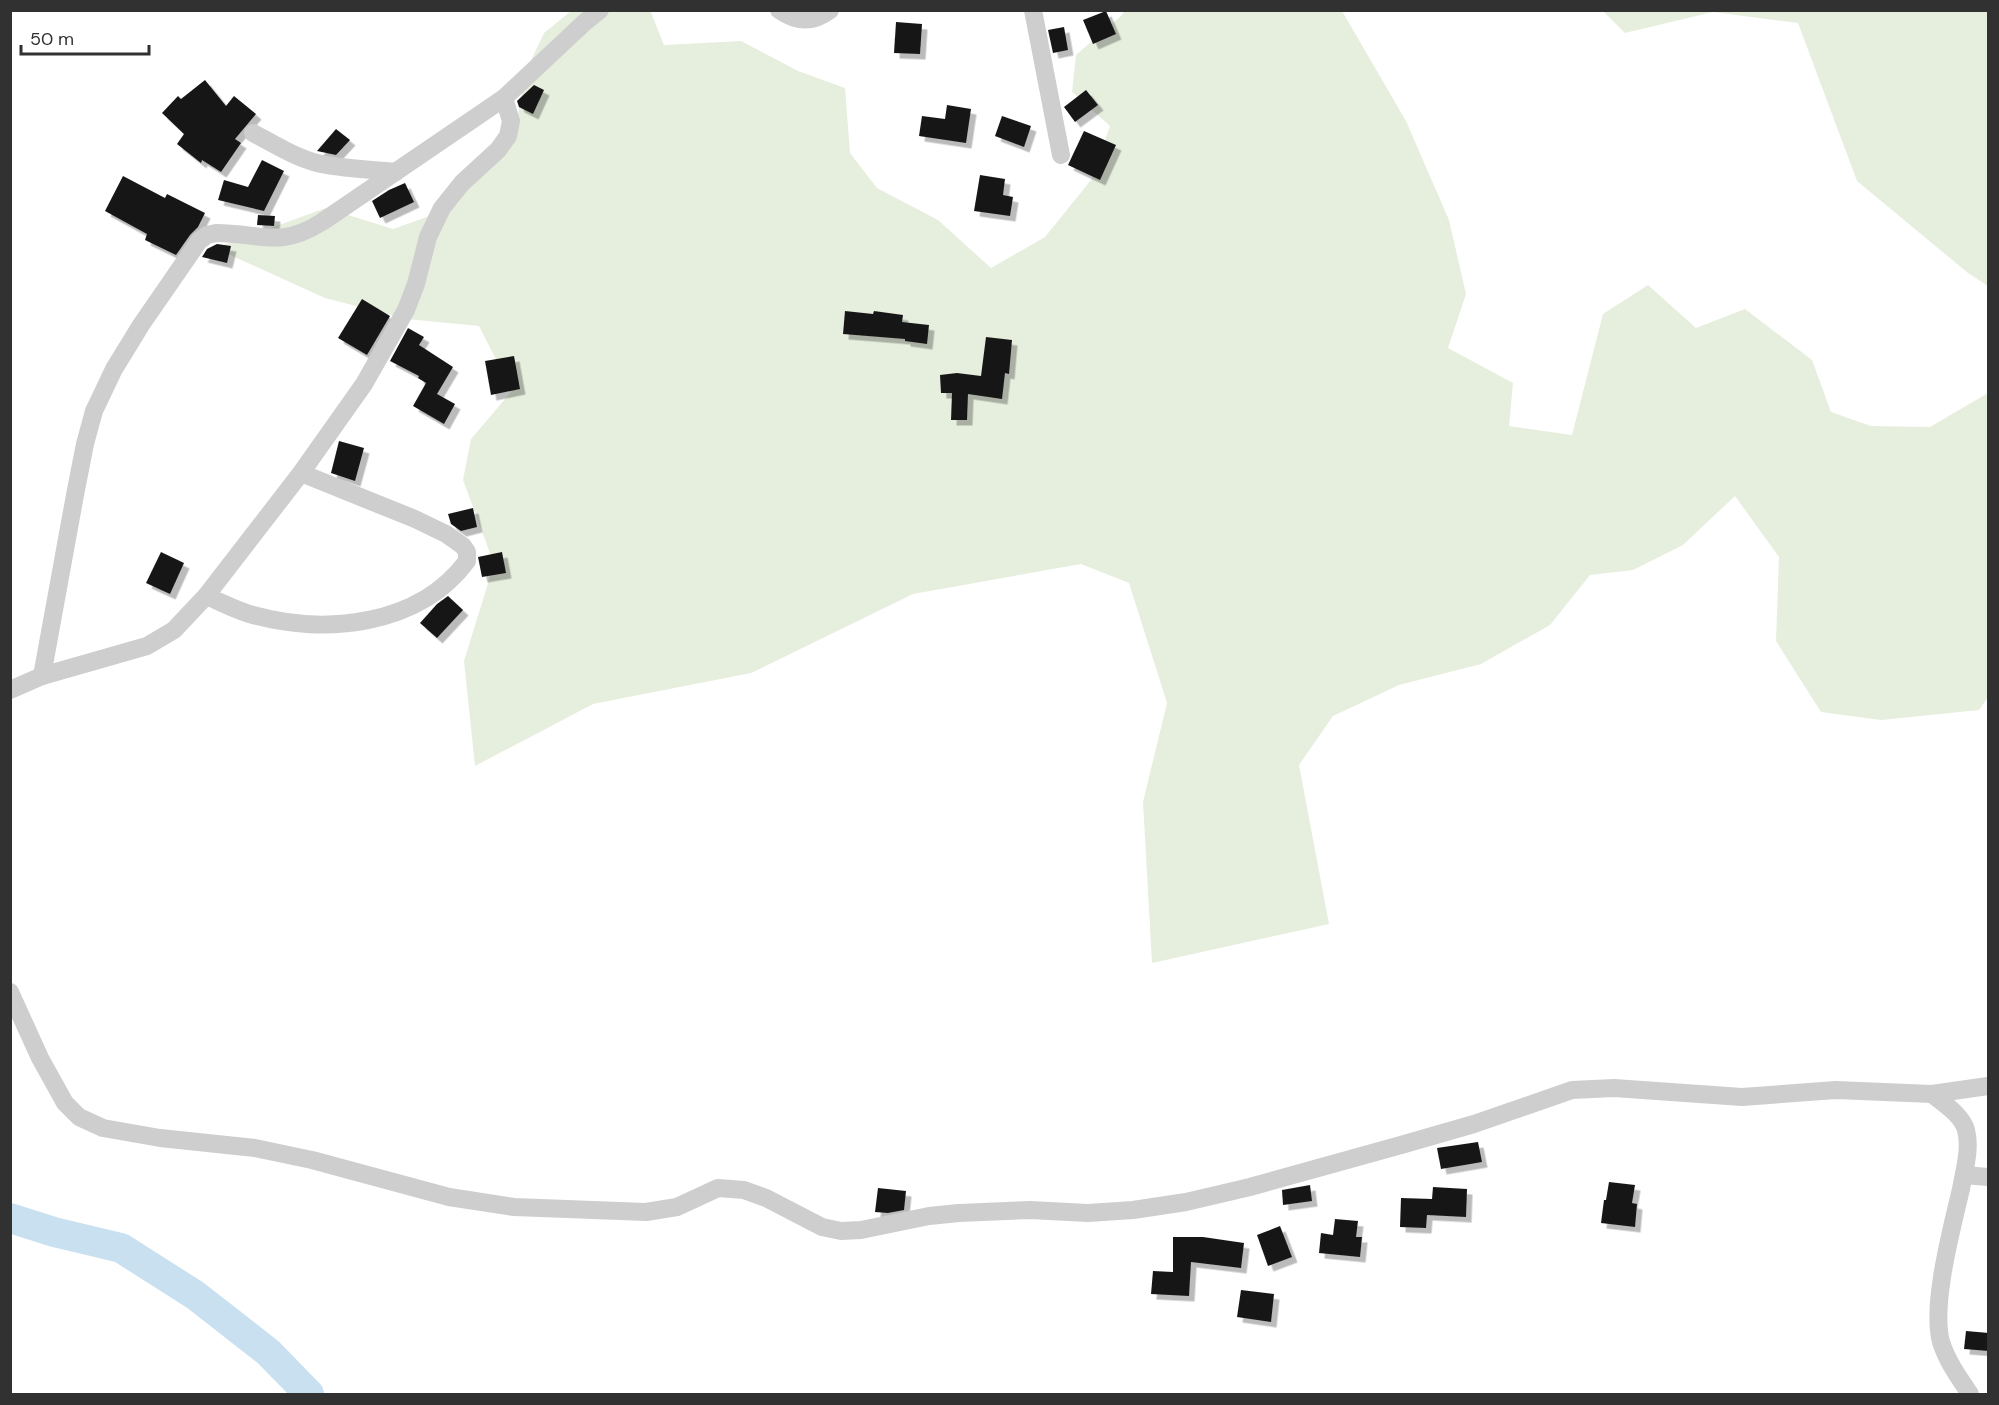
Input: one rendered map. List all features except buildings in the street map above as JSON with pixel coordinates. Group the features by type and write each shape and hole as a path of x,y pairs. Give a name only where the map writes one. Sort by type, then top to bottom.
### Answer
{"street":[{"path":"42,676 79,474 94,411 114,369 130,343 199,241 212,234 226,233 281,239 299,235 322,222 504,98 600,10"},
{"path":"779,10 785,15 800,20 817,18 830,10"},
{"path":"1033,10 1061,155"},
{"path":"10,690 42,676 147,646 174,630 206,596 267,514 301,473 364,384 406,310 416,284 428,237 442,208 462,183 498,150 508,136 511,121 504,98"},
{"path":"253,133 315,162 396,172"},
{"path":"206,596 251,615 280,621 345,624 392,614 418,603 444,584 467,561 467,552 463,546 446,534 415,519 301,473"},
{"path":"10,992 40,1058 65,1103 79,1117 103,1128 160,1138 255,1148 312,1160 449,1197 514,1207 646,1212 677,1207 718,1188 744,1190 775,1202 822,1227 841,1231 861,1230 929,1216 959,1213 1030,1210 1088,1213 1133,1210 1186,1202 1250,1188 1401,1145 1584,1088 1614,1088 1732,1097 1836,1090 1932,1094 1989,1086"},
{"path":"1932,1094 1958,1117 1965,1127 1968,1138 1964,1175 1941,1286 1939,1323 1945,1353 1970,1395"},
{"path":"1964,1175 1989,1177"}],"green space":[{"path":"650,10 664,45 741,41 798,71 845,88 850,153 877,188 938,220 991,268 1045,237 1091,180 1110,126 1072,92 1076,55 1124,11 1342,11 1406,121 1449,220 1466,294 1448,348 1513,383 1509,426 1572,435 1603,314 1648,285 1696,328 1745,309 1812,360 1831,412 1871,426 1930,427 1988,393 1988,697 1979,710 1881,720 1821,712 1776,641 1779,557 1735,496 1683,545 1633,570 1590,575 1550,625 1481,664 1399,685 1333,716 1299,765 1329,924 1152,963 1143,802 1167,703 1129,583 1081,564 913,594 751,673 593,704 475,766 464,661 494,564 463,480 471,439 512,391 479,326 407,319 325,298 215,248 326,208 393,229 449,209 515,132 526,71 544,33 571,11"},
{"path":"1603,11 1988,11 1988,286 1968,273 1857,181 1798,23 1713,12 1625,33"}],"waterway":[{"path":"10,1218 54,1232 121,1248 195,1295 268,1352 309,1394"}]}
